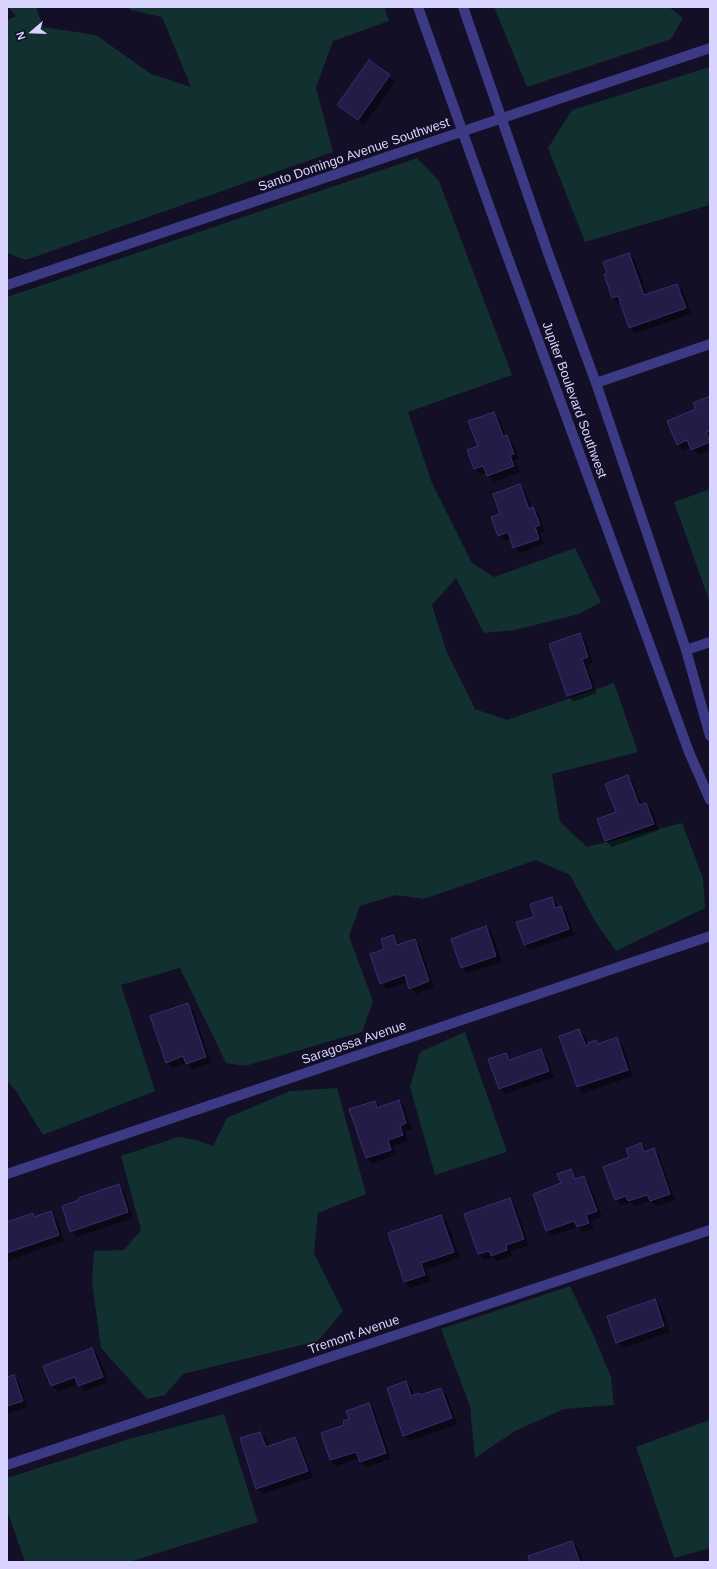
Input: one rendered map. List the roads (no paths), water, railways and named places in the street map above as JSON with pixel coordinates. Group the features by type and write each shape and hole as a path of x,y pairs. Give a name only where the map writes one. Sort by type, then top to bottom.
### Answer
{"street":[{"name":"Jupiter Boulevard Southwest","path":"418,7 462,132 689,752 710,800"},
{"name":"Jupiter Boulevard Southwest","path":"462,7 596,383 686,650 710,736"},
{"name":"Santo Domingo Avenue Southwest","path":"7,285 710,48"},
{"path":"596,383 710,344"},
{"path":"686,650 710,642"},
{"name":"Saragossa Avenue","path":"7,1174 710,936"},
{"name":"Tremont Avenue","path":"7,1465 710,1230"}]}
